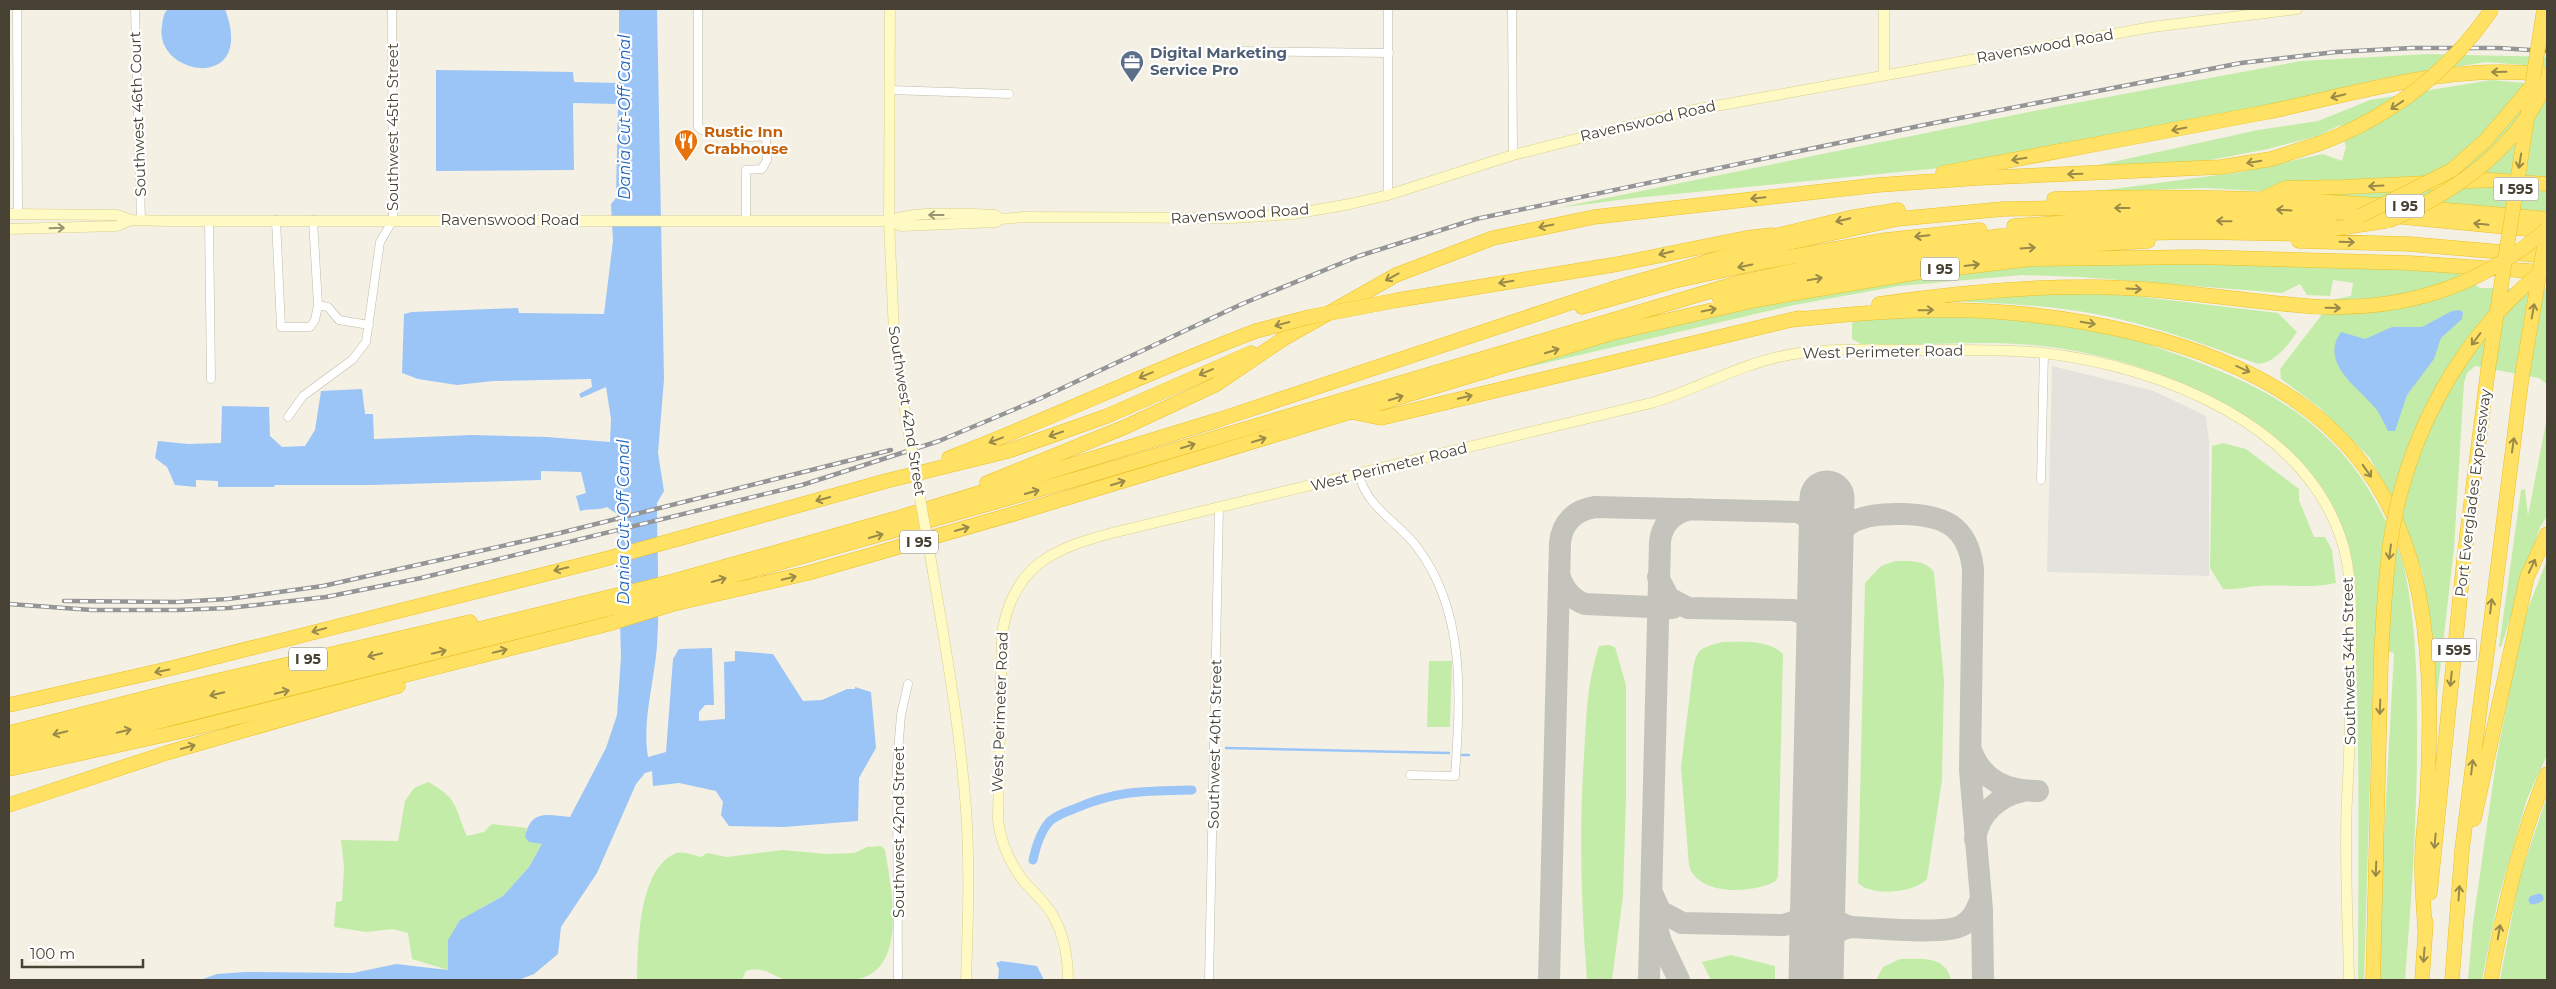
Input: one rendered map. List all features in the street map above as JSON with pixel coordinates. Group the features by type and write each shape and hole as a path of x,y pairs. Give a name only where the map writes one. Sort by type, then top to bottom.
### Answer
{"highway":[{"path":"975,488 1170,407 1215,385 1284,339 1396,275 1420,264 1493,238 1594,217 1878,185 1978,178 2222,167 2271,159 2318,144 2377,118 2410,96 2444,67 2465,45 2492,9"},
{"name":"Port Everglades Expressway","path":"2422,980 2462,576 2488,370 2544,9"},
{"path":"1553,308 1588,306 1674,281 1762,262 1896,239 2086,221 2296,222 2360,216 2452,170 2486,140 2531,87 2547,49"},
{"path":"1878,185 2087,148 2423,79 2486,72 2514,72 2547,76"},
{"path":"673,588 1080,478 1741,282 1835,262 2000,236 2198,232 2300,234 2388,221 2416,208 2471,176 2507,143 2542,93 2547,81"},
{"path":"2263,198 2286,188 2296,187 2344,187 2490,180 2547,184"},
{"name":"I 95","path":"9,733 173,690 609,605 673,588 975,488 1205,417 1620,279 1783,234 1876,214 1962,204 2081,198 2263,198 2422,207 2547,220"},
{"path":"673,588 1218,420 1553,308 1733,255 1898,219 2002,209 2263,209 2372,214 2547,230"},
{"path":"1349,412 1381,418 1790,320 1913,299 1988,291 2065,288 2160,290 2318,307 2361,307 2393,304 2466,282 2489,271 2547,230"},
{"name":"I 595","path":"2452,980 2462,850 2522,376 2547,230"},
{"path":"886,481 1003,437 1197,353 1256,331 1309,317 1398,300 1618,264 1746,238 1783,234"},
{"path":"1629,314 1817,278 1997,250 2199,237 2409,244 2547,256"},
{"name":"I 95","path":"9,769 182,731 418,672 609,605 673,588 817,571 1078,496 1612,333 1756,300 1973,265 2041,259 2197,257 2410,263 2547,272"},
{"path":"2372,980 2381,658 2390,543 2403,483 2419,437 2443,387 2477,338 2514,295 2547,267"},
{"path":"1790,320 1878,312 1944,310 2021,313 2100,325 2168,341 2228,362 2287,393 2322,420 2358,458 2388,504 2404,538 2418,590 2424,624 2427,674 2428,773 2422,868 2426,930"},
{"path":"9,705 172,668 609,558 886,481 1008,450 1108,416 1284,339"},
{"path":"2462,850 2472,826 2527,577 2547,534"},
{"path":"9,745 609,605"},
{"path":"9,759 609,605"},
{"path":"9,805 166,753 398,686 418,672"},
{"path":"2490,980 2503,909 2522,842 2547,774"}],"street":[{"path":"14,214 17,9"},
{"name":"Southwest 46th Court","path":"135,9 136,220"},
{"name":"Southwest 45th Street","path":"288,417 303,396 352,360 366,342 380,242 392,220 392,9"},
{"path":"698,9 698,128 750,137 766,136 767,160 762,169 746,170 746,220"},
{"name":"Southwest 42nd Street","path":"890,9 889,221 894,332 906,418 957,720 966,810 968,917 966,980"},
{"path":"1388,9 1388,195"},
{"path":"1512,9 1513,155"},
{"path":"1884,9 1884,74"},
{"name":"Ravenswood Road","path":"14,214 117,215 136,220 209,221 889,221 902,226 996,222 1001,219 1233,218 1293,214 1388,195 1513,155 1683,112 1884,74 2152,27 2296,9"},
{"path":"1238,51 1389,53"},
{"path":"890,90 1009,94"},
{"name":"Ravenswood Road","path":"9,229 117,226 136,220"},
{"path":"276,220 281,327 310,327 315,320 318,306 313,220"},
{"path":"209,221 210,379"},
{"path":"318,306 328,307 339,320 368,325"},
{"name":"West Perimeter Road","path":"1068,980 1066,950 1055,919 1013,864 999,828 997,799 1001,642 1006,617 1016,591 1026,577 1038,564 1060,549 1112,533 1650,403 1676,395 1734,369 1790,354 1855,349 2002,350 2044,353 2114,366 2180,389"},
{"path":"2041,480 2044,353"},
{"name":"Southwest 34th Street","path":"2180,389 2250,426 2295,460 2325,503 2344,549 2351,589 2351,720 2347,809 2348,980"},
{"path":"1359,474 1364,490 1371,502 1399,526 1422,553 1450,612 1458,665 1454,776 1410,775"},
{"name":"Southwest 40th Street","path":"1209,980 1219,508"},
{"name":"Southwest 42nd Street","path":"898,980 897,764 900,715 908,684"}],"green space":[{"path":"2428,54 2547,57 2547,67 2486,62 2379,79 2138,136 2022,160 1635,198 1557,208 2059,106 2301,61"},
{"path":"2491,80 2547,85 2547,214 2386,199 2206,188 2090,192 2241,172 2323,154 2342,161 2346,147 2340,125 2318,136 2268,149 2205,161 2053,175 2258,130 2318,121 2370,100"},
{"path":"2048,261 2281,262 2458,273 2480,288 2547,289 2547,384 2539,378 2475,366 2467,373 2464,383 2454,548 2437,697 2435,698 2432,631 2422,571 2389,494 2370,458 2320,408 2281,379 2280,369 2320,317 2327,301 2351,296 2353,283 2333,280 2330,296 2307,295 2300,284 2282,293 2081,277 2022,275 1899,286 1794,305 1507,372 1573,347 1750,304"},
{"path":"2044,292 2118,294 2278,313 2297,332 2285,348 2275,357 2258,364 2154,328 2112,317 2031,306 1931,300"},
{"path":"1951,314 2078,327 2120,335 2207,366 2237,378 2292,409 2339,450 2359,475 2377,504 2399,551 2408,586 2415,642 2417,783 2405,980 2380,980 2381,891 2394,653 2374,648 2364,980 2358,980 2358,783 2355,597 2348,547 2343,531 2323,492 2296,458 2262,428 2222,403 2180,383 2137,366 2051,347 2005,343 1865,346 1852,339 1852,323 1863,317"},
{"path":"2547,417 2547,516 2540,527 2501,647 2499,647 2521,490 2525,489 2528,516"},
{"path":"2223,443 2246,449 2299,489 2299,500 2314,537 2325,537 2332,550 2336,583 2317,586 2258,586 2223,589 2210,568 2212,446"},
{"path":"2547,560 2547,755 2527,799 2499,896 2482,980 2468,980 2473,923 2497,755 2523,621"},
{"path":"1895,561 1921,563 1934,572 1944,680 1942,780 1927,879 1913,888 1883,892 1864,887 1858,883 1865,583 1881,566"},
{"path":"1722,642 1762,644 1777,649 1783,654 1778,876 1776,881 1766,885 1741,890 1727,890 1703,883 1694,876 1689,866 1681,767 1696,656 1705,647"},
{"path":"1608,645 1615,647 1626,685 1626,798 1623,896 1612,980 1587,980 1583,924 1581,840 1585,727 1595,660 1599,646"},
{"path":"1429,661 1452,661 1450,727 1427,727"},
{"path":"428,782 451,799 467,836 484,832 492,824 527,828 525,837 543,844 529,867 503,896 481,908 448,940 448,970 412,959 408,933 392,929 366,932 334,927 336,902 342,901 344,867 341,840 398,841 405,801 414,788"},
{"path":"2547,796 2547,980 2500,980 2519,879"},
{"path":"881,846 885,850 891,885 893,926 890,945 883,962 872,974 851,981 793,980 783,979 765,971 753,970 746,971 742,980 637,980 642,911 647,892 653,876 662,863 674,854 684,853 701,857 707,853 727,857 782,850 828,854 854,853 867,847"},
{"path":"1731,955 1775,966 1775,980 1711,980 1702,962"},
{"path":"1900,959 1924,959 1938,962 1944,966 1951,980 1876,980 1883,967"}],"shaded area":[{"path":"2052,366 2154,391 2206,416 2209,441 2209,576 2047,572"}],"water":[{"path":"168,9 225,9 231,36 227,55 217,65 202,68 186,65 173,56 163,43 162,26 164,15"},
{"name":"Dania Cut-Off Canal","path":"619,9 657,9 664,379 658,453 664,491 657,503 658,628 656,660 647,716 648,757 666,752 673,659 679,649 712,648 714,705 705,705 699,712 699,721 725,719 724,662 735,661 735,651 773,654 803,701 822,700 847,689 855,689 855,687 871,692 876,748 859,778 858,821 784,827 729,826 721,815 723,802 716,791 679,783 653,786 652,771 645,773 636,784 597,873 561,927 558,954 534,974 518,980 200,980 217,974 245,972 353,973 396,964 448,970 448,940 460,920 503,896 529,867 542,844 529,842 525,837 531,822 536,818 547,815 570,817 606,748 617,715 621,657 617,514 607,507 580,511 576,496 586,493 581,472 541,471 541,480 371,485 218,487 218,481 196,480 196,487 175,485 167,467 155,458 158,441 188,444 221,443 222,406 269,407 270,436 282,447 305,446 315,430 321,391 362,389 365,414 373,414 374,439 472,435 547,437 610,442 611,419 606,387 581,398 579,394 592,387 591,379 493,381 457,385 418,379 402,373 404,314 412,312 518,308 519,313 604,314 613,241 611,204 616,198 618,104 573,103 574,170 436,171 436,70 573,72 574,82 619,83"},
{"path":"2459,310 2463,312 2462,319 2441,338 2434,359 2407,395 2395,431 2388,431 2377,410 2344,375 2338,365 2335,355 2335,344 2341,332 2365,339 2392,327 2422,327 2452,311"},
{"path":"1001,961 1037,966 1044,980 998,980 999,969 996,963"}],"waterway":[{"path":"1226,748 1449,753"},
{"path":"1462,755 1469,755"},
{"path":"1033,860 1041,834 1050,821 1062,814 1104,798 1118,795 1146,791 1192,790"},
{"path":"2533,900 2539,898"}],"taxiway":[{"path":"1549,980 1560,543 1567,523 1581,511 1595,507 1798,512 1815,524 1820,531 1825,547 1825,577"},
{"path":"1649,980 1660,542 1663,530 1669,521 1678,514 1690,509"},
{"path":"1828,562 1837,536 1845,527 1854,521 1877,515 1917,515 1941,520 1951,525 1966,542 1973,569 1970,770 1982,910 1983,980"},
{"path":"1559,575 1569,593 1585,604 1673,608"},
{"path":"1658,577 1669,598 1688,608 1793,610 1800,613 1815,624 1824,649"},
{"path":"1971,750 1982,769 1997,782 2016,789 2038,791"},
{"path":"1975,839 1981,821 1992,807 2006,797 2023,791"},
{"path":"1652,893 1660,911 1682,923 1784,925 1802,919 1811,909 1815,898 1818,877"},
{"path":"1819,883 1824,906 1828,912 1837,921 1852,927 1925,931 1952,929 1969,921 1981,898"},
{"path":"1656,924 1661,942 1679,980"},
{"path":"1816,965 1824,945 1832,935 1852,927"}],"runway":[{"path":"1816,980 1827,498"}],"railway":[{"path":"9,604 92,610 177,610 229,608 326,597 421,578 802,485 939,441 1039,399 1242,304 1359,256 1476,219 1924,125 2241,63 2336,52 2412,48 2499,48 2547,51"},
{"path":"64,601 177,602 228,599 323,586 560,533 891,450"}],"place":[{"name":"Digital Marketing Service Pro","path":"1132,83"},
{"name":"Rustic Inn Crabhouse","path":"686,162"}]}
